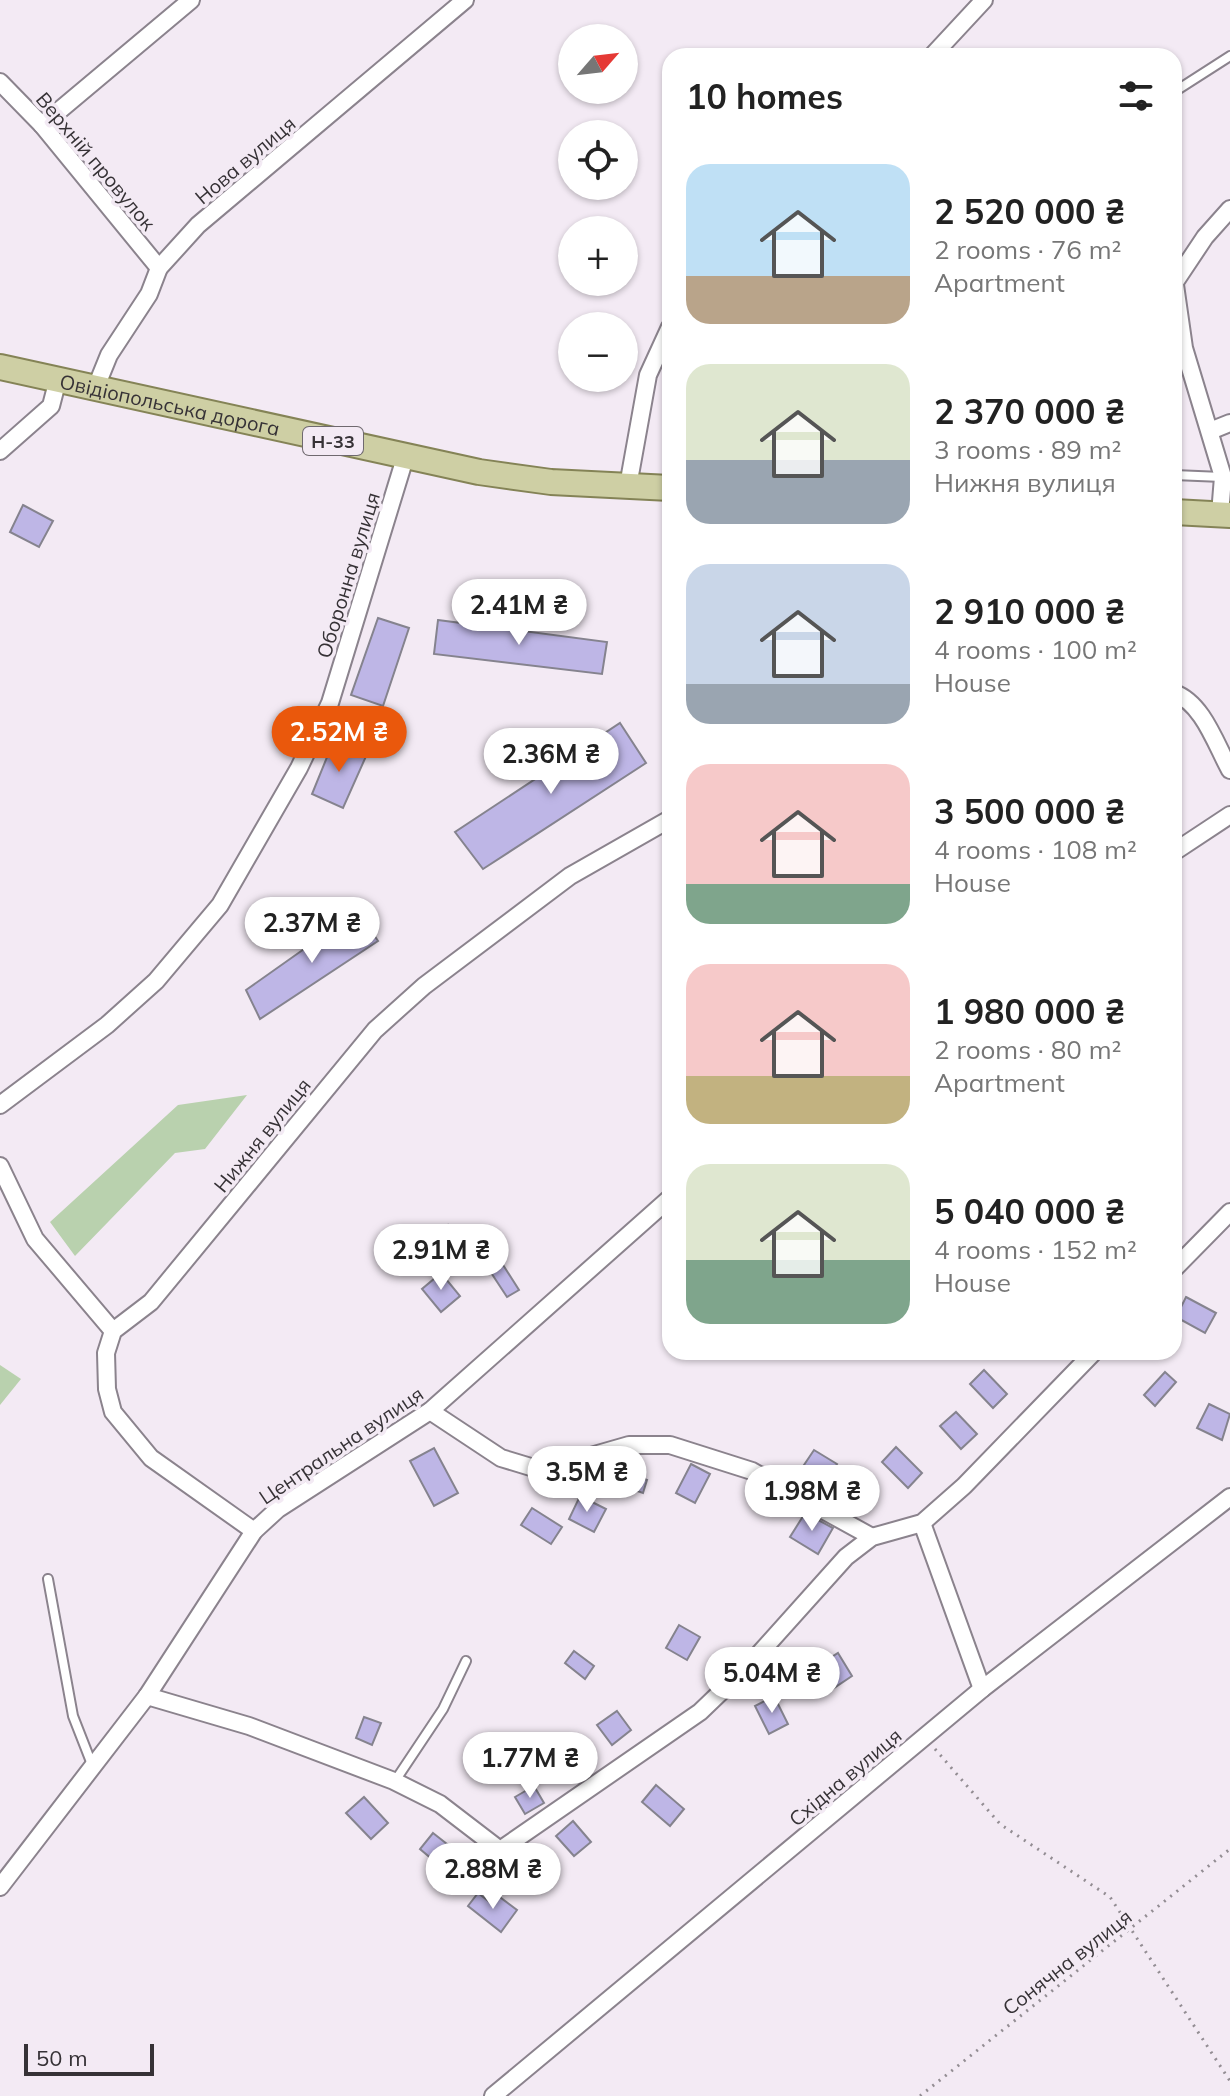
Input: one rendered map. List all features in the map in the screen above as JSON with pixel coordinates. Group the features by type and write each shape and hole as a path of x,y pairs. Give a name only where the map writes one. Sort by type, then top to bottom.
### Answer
{"main road":[{"name":"Овідіопольська дорога","path":"0,367 405,458 528,480 662,488"},
{"path":"1182,512 1225,514"}],"street":[{"path":"42,125 191,0"},
{"name":"Нова вулиця","path":"96,387 109,355 149,294 159,268 198,225 465,0"},
{"path":"939,48 984,0"},
{"name":"Верхній провулок","path":"0,82 42,125 159,268"},
{"path":"1182,270 1230,209"},
{"path":"1182,333 1223,477 1225,514"},
{"path":"628,486 648,375 662,344"},
{"path":"0,451 51,406 58,379"},
{"path":"1210,431 1230,423"},
{"name":"Оборонна вулиця","path":"0,1105 107,1025 156,981 220,905 299,768 330,703 405,458"},
{"path":"1182,698 1199,713 1230,770"},
{"path":"1182,847 1230,815"},
{"name":"Нижня вулиця","path":"113,1331 151,1302 375,1030 424,986 570,876 662,824"},
{"path":"0,1166 35,1239 113,1331 106,1353 107,1389 113,1412 126,1431 151,1458 254,1531"},
{"name":"Центральна вулиця","path":"0,1887 147,1696 254,1531 278,1509 430,1411 528,1328 662,1205"},
{"path":"1182,1261 1230,1212"},
{"path":"147,1696 276,1735 394,1781 440,1804 500,1850 700,1712 750,1664 846,1557 872,1537 922,1523 964,1486 1086,1360"},
{"path":"430,1411 501,1458 534,1468 549,1468 629,1445 670,1445 752,1471 872,1537"},
{"name":"Східна вулиця","path":"493,2096 982,1689 1230,1497"},
{"path":"922,1523 982,1689"}],"lane":[{"path":"1182,87 1230,56"},
{"path":"1182,475 1223,477"},
{"path":"48,1579 73,1716 93,1767"},
{"path":"394,1781 443,1709 466,1661"}],"path":[{"path":"925,1737 1000,1824 1110,1897 1230,2081"},
{"name":"Сонячна вулиця","path":"920,2096 1230,1849"}],"green space":[{"path":"247,1095 205,1149 175,1153 75,1256 50,1222 178,1105"},
{"path":"0,1365 21,1379 0,1405"}],"building":[{"path":"23,505 53,521 39,547 10,532"},
{"path":"378,618 409,628 383,706 351,695"},
{"path":"438,620 607,642 602,674 434,654"},
{"path":"620,723 646,763 483,869 455,832"},
{"path":"334,740 367,754 343,808 312,794"},
{"path":"358,911 378,941 260,1019 246,990"},
{"path":"448,1225 466,1251 447,1264 429,1238"},
{"path":"498,1257 519,1290 507,1297 486,1265"},
{"path":"441,1273 460,1296 441,1312 422,1289"},
{"path":"1186,1297 1216,1313 1205,1333 1182,1320 1182,1305"},
{"path":"984,1370 1007,1394 993,1408 970,1384"},
{"path":"1165,1372 1176,1382 1155,1406 1144,1395"},
{"path":"1209,1404 1230,1414 1222,1440 1197,1428"},
{"path":"956,1412 977,1434 961,1449 940,1426"},
{"path":"896,1447 922,1473 908,1488 882,1462"},
{"path":"434,1448 458,1493 434,1506 410,1461"},
{"path":"814,1450 837,1464 827,1480 804,1465"},
{"path":"691,1464 710,1474 695,1503 676,1493"},
{"path":"604,1465 647,1480 643,1493 599,1478"},
{"path":"580,1496 606,1509 594,1532 569,1519"},
{"path":"532,1508 562,1527 551,1544 521,1525"},
{"path":"805,1513 833,1528 818,1554 790,1537"},
{"path":"679,1625 700,1637 687,1660 666,1648"},
{"path":"574,1651 594,1666 585,1679 565,1663"},
{"path":"838,1653 852,1676 831,1690 816,1667"},
{"path":"774,1696 788,1724 769,1734 755,1706"},
{"path":"617,1711 631,1730 612,1745 597,1725"},
{"path":"364,1717 381,1723 372,1745 356,1738"},
{"path":"656,1785 684,1809 670,1826 642,1802"},
{"path":"534,1786 544,1803 525,1814 515,1797"},
{"path":"364,1797 388,1823 371,1839 346,1813"},
{"path":"573,1821 591,1842 574,1856 556,1836"},
{"path":"433,1833 452,1848 439,1865 420,1849"},
{"path":"478,1893 491,1903 497,1895 517,1910 501,1932 468,1906"}]}
